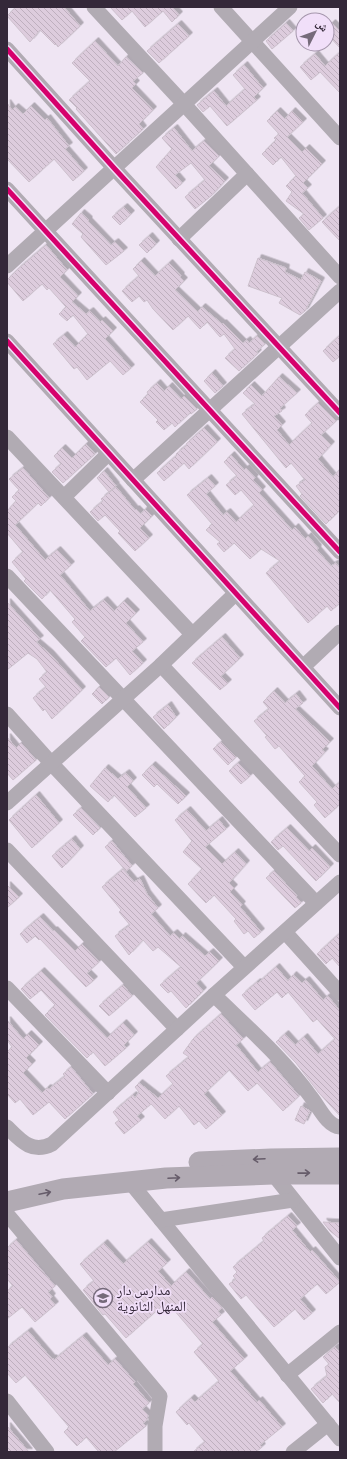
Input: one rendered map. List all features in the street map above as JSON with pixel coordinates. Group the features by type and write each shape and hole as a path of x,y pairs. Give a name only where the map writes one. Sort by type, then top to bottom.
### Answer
{"main road":[{"path":"7,1187 58,1177 128,1168 201,1162 340,1158"},
{"path":"7,1202 63,1189 130,1182 190,1177 274,1174 340,1174"}],"street":[{"path":"94,7 340,277"},
{"path":"221,7 340,138"},
{"path":"7,266 290,7"},
{"path":"7,49 114,168 340,413"},
{"path":"179,239 247,174"},
{"path":"7,189 340,552"},
{"path":"133,480 340,291"},
{"path":"7,341 340,708"},
{"path":"7,437 192,634"},
{"path":"64,498 108,454"},
{"path":"7,576 124,698 316,903"},
{"path":"7,803 124,698 235,594"},
{"path":"303,667 340,632"},
{"path":"161,664 340,855"},
{"path":"7,714 51,763 244,967"},
{"path":"7,850 177,1029"},
{"path":"7,1127 25,1144 32,1147 46,1148 52,1144 244,967 340,882"},
{"path":"285,932 340,993"},
{"path":"7,988 108,1093"},
{"path":"214,995 272,1051 307,1091 332,1124 340,1127"},
{"path":"274,1174 340,1258"},
{"path":"130,1182 340,1439"},
{"path":"161,1220 293,1200"},
{"path":"7,1214 160,1396 155,1426 154,1452"},
{"path":"287,1375 340,1332"},
{"path":"7,1401 47,1452"},
{"path":"293,1452 328,1424"}],"building":[{"path":"16,7 64,7 80,26 58,47 40,30 30,42 7,16"},
{"path":"110,7 172,7 179,15 172,22 163,11 145,27 132,11 122,20"},
{"path":"286,23 293,31 272,49 266,41"},
{"path":"178,24 189,36 159,63 147,51"},
{"path":"335,26 340,31 340,48 335,43"},
{"path":"95,41 118,66 126,57 143,73 133,81 136,84 132,88 153,110 139,124 143,129 116,154 69,100 90,81 72,63"},
{"path":"340,52 340,93 320,72 311,80 300,67 315,54 325,66"},
{"path":"244,65 263,88 254,97 257,100 227,126 210,106 203,112 197,105 214,91 226,106 245,89 233,75"},
{"path":"7,103 12,110 15,107 23,114 31,106 45,120 47,118 69,146 65,149 84,171 73,181 54,159 29,182 7,159"},
{"path":"277,111 285,119 292,111 303,122 287,137 302,152 306,148 322,164 303,183 308,188 302,193 323,218 309,230 299,218 304,214 286,201 292,192 286,186 296,176 281,157 273,165 262,154 276,140 274,138 279,134 267,121"},
{"path":"174,128 192,151 204,141 219,156 209,166 225,181 211,196 195,209 185,197 205,180 191,163 175,175 182,183 176,189 156,167 172,149 162,138"},
{"path":"340,206 340,241 322,222"},
{"path":"124,207 131,214 120,225 112,217"},
{"path":"81,213 111,245 115,242 124,251 106,265 81,237 83,234 72,224"},
{"path":"149,236 156,244 147,253 139,245"},
{"path":"46,245 67,270 60,277 78,296 72,302 86,314 90,311 100,322 102,320 113,331 105,339 131,368 123,375 110,361 87,380 77,367 74,369 53,344 64,335 75,347 88,334 73,315 67,321 59,314 66,307 49,288 47,290 42,284 23,301 7,282 7,280 18,269"},
{"path":"258,258 286,268 285,272 301,280 305,272 321,281 305,311 300,315 279,303 282,298 248,286"},
{"path":"141,261 155,276 169,263 184,281 175,290 199,313 198,311 202,307 222,324 223,323 243,343 247,340 249,343 257,336 265,344 256,352 258,353 239,371 225,358 235,349 224,334 220,337 207,322 200,329 188,316 173,330 153,309 147,300 144,302 139,296 132,302 122,291 139,276 133,269"},
{"path":"340,335 340,356 333,362 323,351"},
{"path":"212,373 223,386 215,393 204,381"},
{"path":"279,377 297,393 280,408 282,411 274,416 282,425 277,430 289,445 312,423 305,415 318,403 336,421 321,435 331,445 318,459 333,477 340,469 340,510 326,524 300,496 302,494 296,486 305,480 291,463 286,468 242,414 255,404 243,393 251,385 262,396"},
{"path":"157,383 164,391 169,386 181,399 184,396 197,409 191,414 190,413 175,427 172,423 164,430 156,422 158,420 140,402 148,394 147,392"},
{"path":"204,428 217,442 189,469 184,463 164,481 157,473"},
{"path":"86,444 95,454 63,483 52,472 61,464 54,456 62,448 72,458"},
{"path":"231,455 244,470 246,468 255,478 253,480 262,490 259,493 292,530 295,527 305,539 308,536 318,548 317,550 331,566 336,563 340,568 340,603 331,611 327,606 308,623 266,573 280,561 261,549 250,559 234,543 224,552 217,544 220,542 206,530 212,524 187,495 208,478 215,486 206,494 223,515 227,512 236,522 254,505 241,490 235,495 226,485 237,476 224,462"},
{"path":"23,468 49,498 41,506 38,503 15,525 45,560 57,550 71,565 60,575 90,611 104,600 114,611 124,601 136,613 126,623 143,642 132,651 143,663 130,675 116,658 106,667 81,641 85,637 72,622 75,619 50,590 42,599 24,581 26,579 12,562 23,552 7,533 7,511 16,501 12,497 19,490 9,479"},
{"path":"104,471 116,486 109,492 97,478"},
{"path":"116,487 135,510 136,509 141,514 145,509 152,516 140,528 149,538 135,551 118,533 120,531 105,515 98,521 90,512 103,501 101,499"},
{"path":"7,602 40,639 36,642 50,654 82,690 52,719 45,709 43,711 33,698 46,687 39,679 47,672 37,659 28,653 7,670"},
{"path":"222,637 240,658 221,676 228,683 220,690 192,663"},
{"path":"99,687 109,697 102,704 92,694"},
{"path":"274,691 285,703 296,694 303,703 295,709 330,742 322,750 325,752 312,766 332,789 340,782 340,804 325,818 314,805 317,802 299,782 305,776 279,746 275,749 265,737 267,736 254,721 269,709 263,702"},
{"path":"168,705 176,717 164,729 153,717"},
{"path":"7,737 16,748 21,743 36,760 13,780 7,773"},
{"path":"221,742 236,757 228,765 213,749"},
{"path":"238,763 250,776 241,784 229,771"},
{"path":"152,765 186,796 178,804 157,784 154,787 142,775"},
{"path":"105,768 118,779 126,773 133,781 127,787 146,808 135,817 114,795 108,802 90,786"},
{"path":"36,795 59,823 32,848 9,820"},
{"path":"81,808 100,828 93,835 73,815"},
{"path":"187,810 206,831 219,820 226,829 205,847 222,864 235,852 246,864 229,883 234,888 230,892 242,905 240,907 261,932 254,938 248,931 244,934 234,921 236,919 214,895 206,903 188,884 202,869 183,852 192,841 175,820"},
{"path":"287,828 309,851 312,848 330,867 316,881 283,846 278,850 271,842"},
{"path":"72,839 80,849 62,868 52,856"},
{"path":"112,841 132,866 126,871 105,847"},
{"path":"123,869 134,882 140,879 147,894 158,908 151,914 170,936 174,933 180,939 182,936 205,956 210,952 219,961 196,983 203,991 186,1008 171,991 168,993 160,985 181,967 158,947 153,951 143,940 129,955 115,936 130,925 119,912 121,910 102,887"},
{"path":"274,871 297,896 296,897 301,903 295,908 266,878"},
{"path":"7,885 19,897 7,908"},
{"path":"40,917 75,951 82,944 99,962 87,973 94,980 86,987 40,939 39,940 35,936 27,943 20,934"},
{"path":"340,933 340,967 332,958 326,964 317,954"},
{"path":"276,967 288,981 293,975 302,983 306,980 323,1000 328,996 340,1011 340,1116 319,1093 296,1063 276,1042 285,1034 295,1045 304,1037 318,1054 335,1039 317,1019 313,1022 288,992 282,998 277,992 255,1010 242,995"},
{"path":"41,971 107,1038 123,1023 134,1035 124,1045 126,1048 105,1066 93,1052 87,1058 45,1015 55,1005 41,990 30,999 21,989"},
{"path":"123,985 132,996 109,1016 99,1006"},
{"path":"221,1014 243,1039 236,1045 258,1072 270,1062 299,1096 283,1111 257,1083 248,1091 229,1070 204,1094 222,1115 206,1129 199,1121 194,1125 179,1106 165,1119 151,1104 137,1116 141,1120 124,1134 115,1123 119,1120 113,1112 133,1095 135,1098 139,1092 135,1087 139,1083 158,1098 173,1084 166,1076 189,1057 183,1053 193,1039"},
{"path":"7,1020 23,1039 28,1034 39,1045 26,1058 32,1064 23,1073 42,1093 65,1076 63,1074 71,1067 93,1094 65,1119 49,1102 33,1115 20,1099 15,1103 7,1094 7,1052 12,1047 7,1040"},
{"path":"301,1106 310,1111 304,1124 295,1120"},
{"path":"288,1216 297,1226 292,1230 310,1252 312,1250 340,1282 326,1294 317,1284 300,1299 312,1313 304,1320 295,1309 274,1327 246,1295 241,1299 229,1284 236,1279 233,1276 237,1272 233,1267 264,1241 262,1238"},
{"path":"323,1222 340,1223 340,1239 330,1231"},
{"path":"16,1240 55,1286 48,1292 52,1297 50,1299 55,1305 35,1322 22,1307 7,1319 7,1291 13,1286 7,1279 7,1248"},
{"path":"148,1242 167,1263 158,1271 171,1286 186,1272 210,1299 212,1297 222,1308 218,1311 221,1315 212,1322 244,1359 230,1371 257,1402 259,1400 282,1427 260,1445 262,1447 256,1452 193,1452 205,1442 189,1423 187,1425 176,1412 191,1398 195,1402 219,1381 194,1352 203,1344 173,1309 168,1313 162,1306 126,1338 105,1314 103,1315 83,1290 94,1281 80,1264 104,1243 123,1264"},
{"path":"28,1331 54,1360 83,1336 108,1365 115,1359 135,1382 133,1384 149,1403 142,1409 148,1415 147,1420 143,1423 146,1426 114,1452 99,1452 86,1437 77,1446 64,1432 69,1427 25,1375 16,1383 7,1373 7,1348"},
{"path":"335,1347 340,1352 340,1403 332,1394 323,1403 311,1389 327,1376 325,1367 329,1364 323,1357"},
{"path":"7,1426 29,1452 7,1452"}],"cycle path":[{"path":"7,49 114,168 340,413"},
{"path":"7,189 340,552"},
{"path":"7,341 340,708"}],"place":[{"name":"مدارس دار المنهل الثانوية","path":"103,1298"}]}
